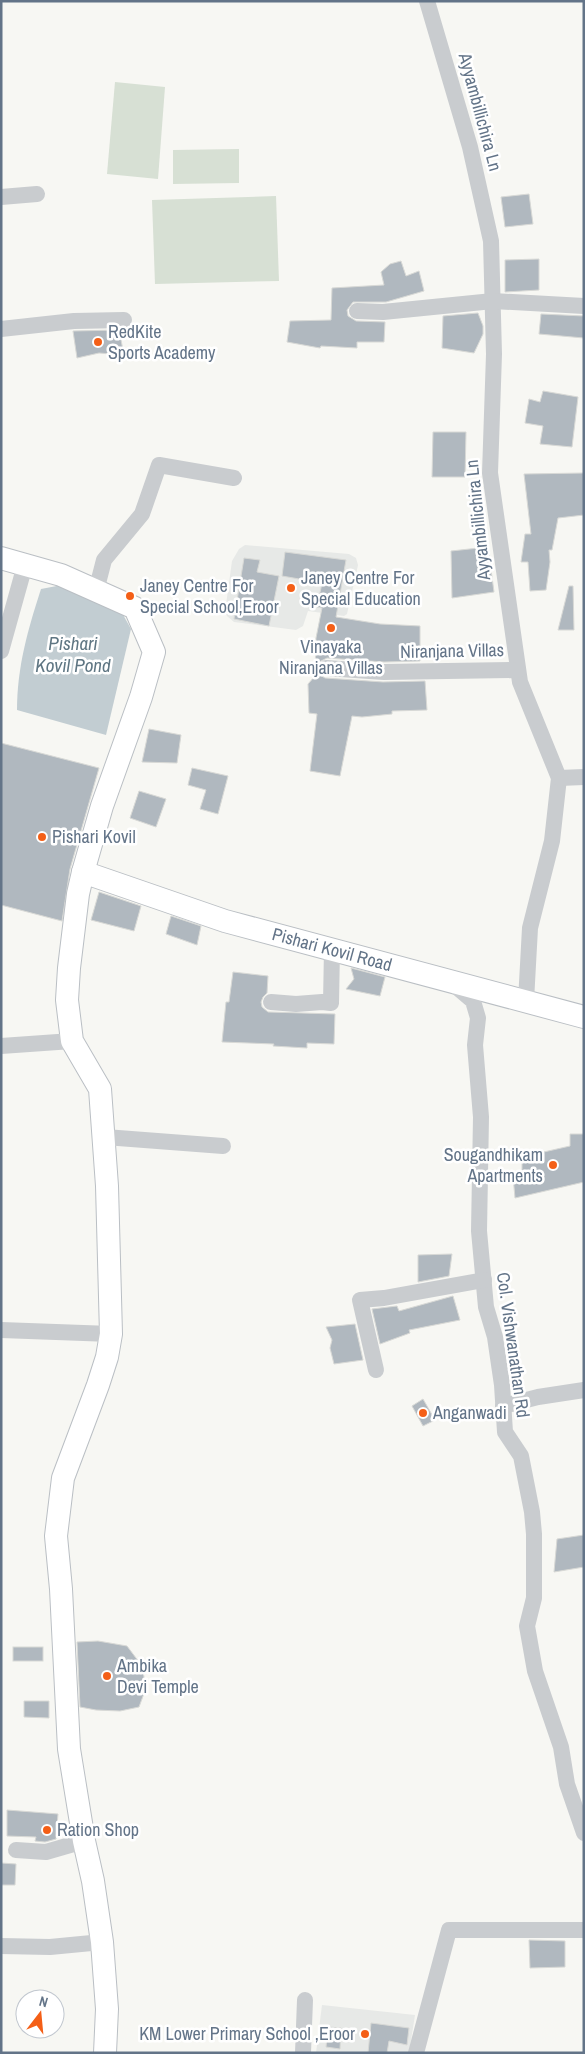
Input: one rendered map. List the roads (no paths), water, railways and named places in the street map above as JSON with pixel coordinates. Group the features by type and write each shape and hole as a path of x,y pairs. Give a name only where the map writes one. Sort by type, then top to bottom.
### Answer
{"street":[{"name":"Ayyambillichira Ln","path":"427,1 470,147 491,241 494,354 490,473 520,682 559,778 552,841 530,928 526,1001"},
{"path":"1,197 36,194"},
{"path":"357,311 383,312 492,301 584,306"},
{"path":"1,330 74,321 124,320"},
{"path":"96,591 104,560 142,514 158,465 234,478"},
{"path":"1,558 61,575 134,608 154,652 141,697 102,806 83,872 78,894 67,1000 72,1041 100,1089 105,1137 111,1334 107,1357 63,1478 56,1536 70,1749 102,1942 107,2009 105,2053"},
{"path":"1,651 25,565"},
{"name":"Niranjana Villas","path":"326,668 384,672 518,670"},
{"path":"559,778 584,777"},
{"name":"Pishari Kovil Road","path":"83,872 225,922 584,1017"},
{"path":"271,1002 296,1004 322,1002 331,1004 332,949"},
{"name":"Col. Vishwanathan Rd","path":"447,980 473,1002 478,1018 474,1045 481,1117 478,1194 479,1231 486,1307 495,1337 505,1432 521,1456 532,1512 534,1598 527,1626 535,1671 561,1747 567,1784 584,1833"},
{"path":"1,1046 72,1041"},
{"path":"105,1137 223,1146"},
{"path":"376,1370 360,1300 384,1298 484,1280"},
{"path":"1,1330 111,1334"},
{"path":"503,1406 538,1397 584,1390"},
{"path":"16,1850 46,1852 84,1841"},
{"path":"416,2053 449,1930 584,1930"},
{"path":"1,1946 50,1947 102,1942"},
{"path":"303,2053 305,2000"}],"water":[{"name":"Pishari Kovil Pond","path":"62,585 121,611 131,629 106,735 17,710 17,694 24,648 41,589"}],"place":[{"name":"RedKite Sports Academy","path":"98,342"},
{"name":"Janey Centre For Special Education","path":"291,588"},
{"name":"Janey Centre For Special School,Eroor","path":"130,596"},
{"name":"Vinayaka Niranjana Villas","path":"331,628"},
{"name":"Pishari Kovil","path":"42,837"},
{"name":"Sougandhikam Apartments","path":"553,1165"},
{"name":"Anganwadi","path":"423,1413"},
{"name":"Ambika Devi Temple","path":"107,1676"},
{"name":"Ration Shop","path":"47,1830"},
{"name":"KM Lower Primary School ,Eroor","path":"365,2034"}]}
